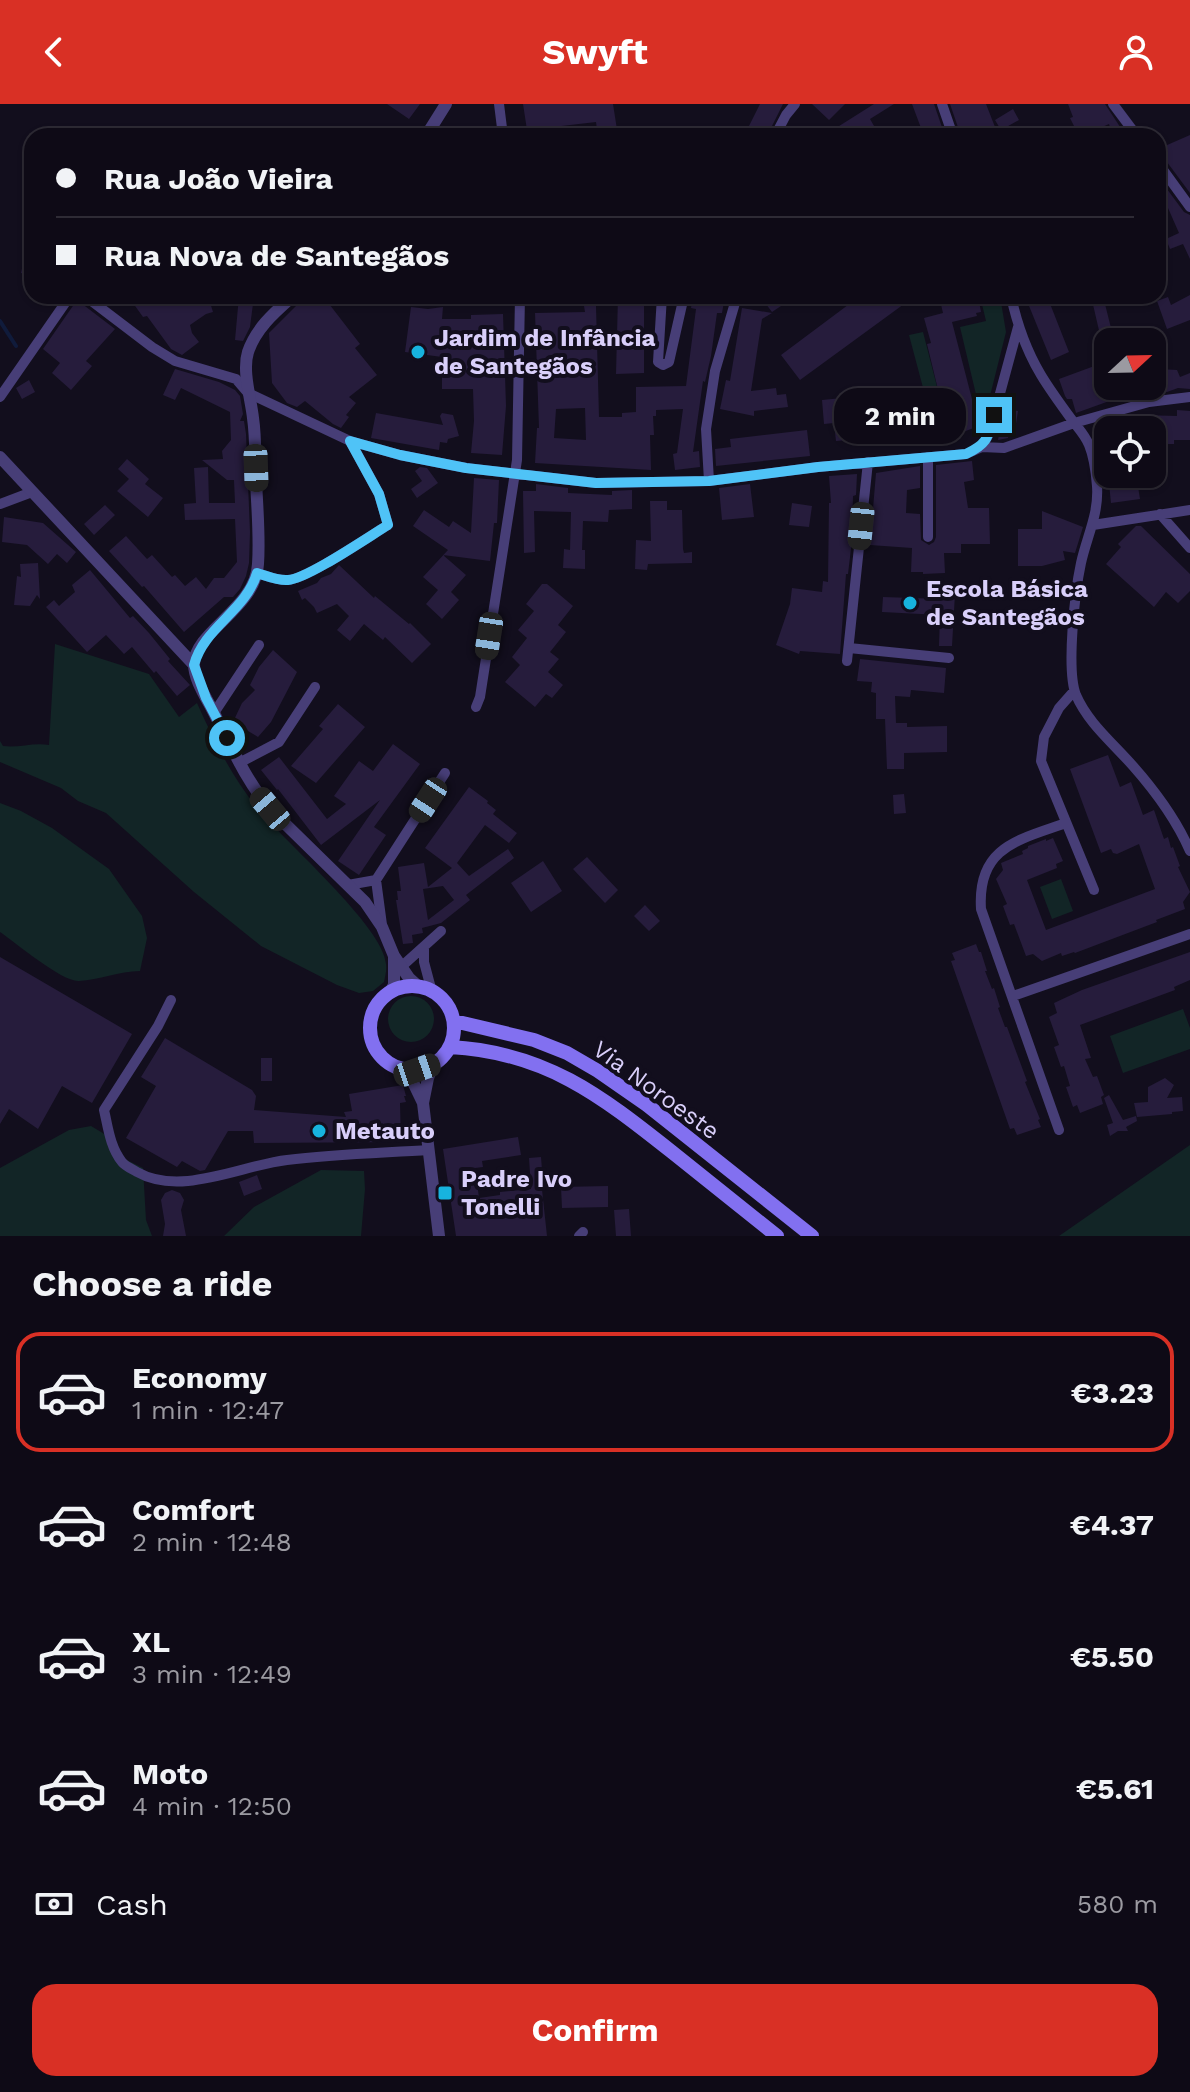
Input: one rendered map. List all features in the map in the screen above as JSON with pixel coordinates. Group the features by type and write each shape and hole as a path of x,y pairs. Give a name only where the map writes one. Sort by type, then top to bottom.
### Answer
{"main road":[{"path":"401,988 425,989 440,997 449,1008 454,1021 454,1034 450,1047 433,1065 417,1070 402,1069 380,1055 373,1044 372,1016 389,994 401,988"},
{"name":"Via Noroeste","path":"454,1021 534,1040 567,1053 598,1071 647,1105 812,1236"},
{"name":"Via Noroeste","path":"450,1047 512,1056 581,1084 616,1108 777,1236"}],"street":[{"path":"431,128 446,104"},
{"path":"499,104 502,128"},
{"path":"779,128 795,104"},
{"path":"942,104 950,128"},
{"path":"1113,104 1131,128"},
{"path":"1166,174 1190,207"},
{"path":"0,397 64,304"},
{"path":"96,304 152,347 181,363 236,379 248,393 350,441 466,468 596,483 709,481 966,454 982,447 1004,448 1074,423 1149,402 1190,397"},
{"path":"194,665 207,638 247,597 257,573 254,419 248,393 248,353 261,327 285,304"},
{"path":"476,707 515,472 520,304"},
{"path":"662,304 658,362 663,365 669,362 682,304"},
{"path":"709,481 706,429 715,371 735,304"},
{"path":"1013,304 1018,327 1042,376 1089,445 1094,462 1097,512 1081,563 1071,653 1074,691 1084,713 1166,807 1190,851"},
{"path":"982,447 989,434 1018,327"},
{"path":"257,573 292,580 388,525 379,494 350,441"},
{"path":"0,457 194,665 214,713 257,793 365,902 382,927 398,962 425,989"},
{"path":"928,457 928,537"},
{"path":"847,661 868,462"},
{"path":"0,504 32,492"},
{"path":"1093,525 1190,510"},
{"path":"1160,514 1190,548"},
{"path":"214,713 259,645"},
{"path":"849,648 949,658"},
{"path":"239,763 279,742 315,687"},
{"path":"1074,691 1059,708 1044,737 1041,761 1094,890"},
{"path":"382,927 376,880 445,773"},
{"path":"1059,1130 981,909 981,893 991,863 1004,848 1017,840 1066,823"},
{"path":"348,885 376,880"},
{"path":"398,962 424,949 441,931"},
{"path":"1013,996 1190,934"},
{"path":"424,949 425,989"},
{"path":"389,994 398,962"},
{"path":"171,1000 158,1026 104,1110 110,1140 123,1163 144,1176 199,1181 288,1160 429,1150"},
{"path":"423,1103 433,1065"},
{"path":"402,1069 411,1078 423,1103 439,1236"}],"green space":[{"path":"982,304 1001,304 1006,332 983,424 960,327 986,321"},
{"path":"923,332 943,410 930,414 909,335"},
{"path":"55,644 149,674 179,717 197,703 224,758 258,809 369,929 381,948 386,964 384,982 373,991 359,993 261,946 194,892 106,813 78,801 61,788 0,762 0,741 3,746 49,745"},
{"path":"0,803 52,828 109,869 142,916 147,938 140,971 71,980 0,932"},
{"path":"1061,879 1073,911 1052,919 1040,887"},
{"path":"411,996 427,1003 434,1019 427,1035 411,1042 395,1035 388,1019 395,1003"},
{"path":"1183,1009 1190,1028 1190,1049 1123,1073 1110,1036"},
{"path":"91,1126 116,1141 123,1158 143,1168 146,1220 152,1236 0,1236 0,1168 69,1130"},
{"path":"1190,1145 1190,1236 1059,1236"},
{"path":"321,1170 364,1171 361,1236 224,1236 254,1207"}],"building":[{"path":"387,104 420,104 409,119"},
{"path":"523,104 613,104 617,128 597,128 596,122 527,128"},
{"path":"760,104 783,104 771,128 748,128"},
{"path":"812,104 845,104 829,120"},
{"path":"874,104 894,104 870,119 874,126 871,128 836,128"},
{"path":"912,104 934,104 942,128 921,128"},
{"path":"950,104 986,104 995,127 994,128 958,128"},
{"path":"1068,104 1105,104 1121,128 1110,128 1109,124 1100,128 1070,128 1074,126 1070,118 1073,117"},
{"path":"1013,109 1019,120 1000,128 995,120"},
{"path":"1190,135 1190,193 1166,161 1166,146"},
{"path":"1166,188 1184,212 1190,215 1190,259 1183,244 1170,249 1166,239 1179,233 1168,208"},
{"path":"1190,295 1190,320 1167,329 1158,304 1166,304 1168,297 1171,305"},
{"path":"74,304 82,304 115,329 86,361 92,366 71,390 52,373 60,363 43,349"},
{"path":"134,304 210,304 213,312 190,325 199,342 182,355 171,349 147,316 143,317"},
{"path":"238,304 253,304 250,327 243,341 235,340"},
{"path":"298,304 329,304 360,344 355,348 377,375 349,397 356,403 346,415 349,417 341,428 305,401 297,407 287,403 272,383 269,333"},
{"path":"618,304 644,304 644,373 616,374"},
{"path":"692,304 724,304 722,313 717,313 711,356 703,381 693,452 699,451 700,467 675,470 673,454 677,453 683,409 656,410 656,416 653,416 654,435 650,435 651,470 535,463 539,428 535,313 585,312 584,306 596,306 599,417 622,417 622,413 636,412 636,387 686,386 696,309 691,308","holes":["585,408 586,440 554,438 556,409"]},
{"path":"766,304 784,304 772,312"},
{"path":"849,304 904,304 800,380 781,355"},
{"path":"941,304 980,304 981,312 976,313 977,316 952,322 979,426 955,435 953,431 950,432 943,410 924,318 943,313"},
{"path":"1028,304 1050,304 1069,352 1051,360"},
{"path":"1093,304 1105,304 1111,328 1098,328"},
{"path":"411,307 443,307 442,319 503,314 506,406 502,455 471,453 473,389 442,389 442,357 405,352"},
{"path":"742,308 772,313 762,319 751,391 776,388 777,395 786,394 788,407 754,411 754,416 720,409 726,380 730,381"},
{"path":"1094,366 1094,400 1112,400 1076,413 1072,399 1065,396 1059,379"},
{"path":"175,369 219,382 240,396 243,414 240,421 244,421 246,434 250,532 249,563 240,589 233,597 224,597 184,632 109,551 126,536 147,559 152,555 185,586 196,577 206,589 214,578 224,578 237,562 235,519 185,520 184,504 196,503 194,468 208,467 209,503 235,503 234,480 227,480 202,460 223,459 222,451 231,440 230,412 181,388 175,400 163,395"},
{"path":"1166,369 1177,370 1180,377 1190,373 1190,389 1178,388 1167,392"},
{"path":"29,380 35,392 22,399 16,388"},
{"path":"904,392 907,416 891,418 893,436 836,441 834,423 824,424 822,400"},
{"path":"1004,409 1018,411 1015,430 1009,429 1008,438 998,440"},
{"path":"1177,410 1190,411 1190,440 1174,440 1174,444 1166,444 1166,416 1142,415 1177,416"},
{"path":"376,413 443,425 442,413 453,415 459,436 448,439 447,443 440,442 439,450 371,438"},
{"path":"807,430 810,456 716,466 715,449 731,447 730,439"},
{"path":"127,459 149,479 145,484 163,498 148,517 117,491 129,479 118,469"},
{"path":"972,461 974,480 964,482 968,508 989,508 990,544 961,544 961,553 944,553 945,573 923,574 911,572 912,548 870,545 876,473 920,466 920,488 907,490 906,513 920,514 921,540 929,545 936,537 936,465"},
{"path":"420,467 427,468 438,483 417,498 411,489 422,481 415,471"},
{"path":"857,474 840,654 800,651 799,654 776,645 792,588 822,592 823,581 828,582 829,476"},
{"path":"474,478 499,480 497,523 494,523 490,561 443,555 448,550 413,526 424,510 449,527 453,521 471,533"},
{"path":"536,484 568,488 568,493 612,495 612,491 632,490 632,509 609,510 608,522 583,521 585,569 563,568 564,549 570,550 571,512 534,511 535,552 524,553 523,491 536,491"},
{"path":"750,484 754,517 722,520 719,488"},
{"path":"1109,488 1138,488 1140,499 1111,503"},
{"path":"650,501 667,501 667,510 682,510 683,549 684,553 692,552 692,563 648,564 647,570 635,569 636,540 651,541"},
{"path":"792,503 812,506 809,527 789,525"},
{"path":"105,505 115,515 94,535 84,524"},
{"path":"1042,511 1083,527 1075,553 1063,551 1065,560 1042,566 1018,566 1018,529 1042,529"},
{"path":"4,517 43,523 76,552 67,563 57,554 48,564 27,545 2,542"},
{"path":"1136,526 1141,526 1190,574 1190,591 1178,603 1166,592 1154,607 1106,564 1121,547 1118,544"},
{"path":"443,555 466,575 451,592 459,600 442,619 426,604 438,590 423,577"},
{"path":"38,563 40,599 37,595 30,606 14,605 17,576 21,577 20,564"},
{"path":"339,565 431,644 412,663 385,637 383,640 364,624 350,641 337,630 349,616 337,604 317,613 305,598 302,600 298,591 317,583"},
{"path":"90,570 130,618 133,616 149,633 170,659 168,661 190,685 177,696 132,647 124,654 106,635 87,652 46,607 54,600 59,606 75,592 72,585"},
{"path":"542,584 547,584 573,606 558,625 566,632 550,652 559,659 548,672 563,685 552,698 546,694 535,707 505,682 520,665 512,657 527,638 518,630 534,611 526,604"},
{"path":"941,594 955,594 952,646 939,646 940,615 882,612 883,597 941,599"},
{"path":"273,650 297,672 271,722 258,737 233,722 242,703 255,690 250,685 259,667"},
{"path":"860,659 946,668 944,693 911,690 910,697 895,696 896,723 907,723 907,727 947,726 947,752 904,753 904,769 887,769 885,719 876,719 876,693 871,692 872,682 857,681"},
{"path":"338,704 365,727 316,783 291,766 323,729 319,726"},
{"path":"393,744 420,764 374,827 386,835 359,875 338,861 380,800 321,845 261,770 279,757 327,819 346,804 334,796 359,761 373,771"},
{"path":"1108,755 1120,787 1131,782 1143,815 1154,810 1164,839 1168,837 1173,847 1190,892 1183,902 1185,909 1075,953 1062,956 1061,953 1042,961 1033,954 1026,956 1014,924 1010,925 1003,906 1007,904 996,879 1003,870 1001,863 1023,854 1022,851 1028,846 1053,838 1063,861 1056,864 1057,868 1027,880 1046,930 1155,889 1139,844 1117,854 1111,849 1101,853 1070,769"},
{"path":"469,787 488,801 496,810 493,814 517,833 509,843 485,825 457,863 469,876 508,849 514,858 466,895 470,900 441,923 422,928 423,933 412,935 413,943 403,944 396,900 397,891 401,891 398,867 424,863 428,887 452,868 425,848","holes":["443,886 454,900 428,920 423,889"]},
{"path":"904,794 906,813 894,814 893,795"},
{"path":"587,857 618,890 605,903 573,869"},
{"path":"543,861 562,891 531,912 511,883"},
{"path":"645,905 660,921 649,931 634,916"},
{"path":"976,944 1040,1119 1041,1127 1017,1135 1014,1128 1010,1129 951,961 955,960 952,953"},
{"path":"1190,952 1190,980 1174,987 1175,990 1080,1025 1091,1058 1085,1059 1093,1077 1097,1076 1104,1095 1101,1097 1103,1104 1080,1113 1077,1105 1073,1107 1066,1087 1070,1086 1064,1066 1061,1067 1054,1047 1059,1045 1049,1017 1057,1013 1054,1003"},
{"path":"0,957 132,1034 92,1103 62,1086 38,1129 9,1109 0,1124"},
{"path":"165,1038 252,1090 256,1096 254,1110 346,1117 344,1112 352,1111 349,1094 403,1085 406,1102 400,1103 401,1142 254,1143 253,1131 228,1131 205,1170 200,1171 182,1161 177,1167 126,1138 156,1086 141,1077"},
{"path":"261,1058 272,1058 272,1081 261,1081"},
{"path":"1165,1078 1174,1085 1167,1098 1182,1097 1183,1111 1137,1117 1134,1103 1148,1102 1148,1087"},
{"path":"1109,1095 1123,1120 1136,1116 1137,1121 1126,1127 1128,1131 1118,1131 1110,1136 1107,1125 1113,1123 1104,1098"},
{"path":"518,1137 521,1155 482,1161 483,1167 475,1168 479,1198 531,1189 529,1158 541,1157 547,1236 456,1236 443,1149"},
{"path":"257,1175 262,1189 244,1196 239,1182"},
{"path":"608,1186 608,1207 562,1208 561,1187"},
{"path":"172,1190 180,1193 184,1200 181,1210 186,1236 163,1236 165,1224 161,1200 165,1193"},
{"path":"629,1209 631,1236 616,1236 614,1210"}],"waterway":[{"path":"0,321 16,346"}],"place":[{"name":"Jardim de Infância de Santegãos","path":"418,352"},
{"name":"Escola Básica de Santegãos","path":"910,603"},
{"name":"Metauto","path":"319,1131"},
{"name":"Padre Ivo Tonelli","path":"445,1193"}],"route":[{"path":"227,738 206,698 194,665 207,638 247,597 257,573 292,580 388,525 379,494 350,441 466,468 596,483 709,481 818,467 966,454 982,447 994,415"}]}
